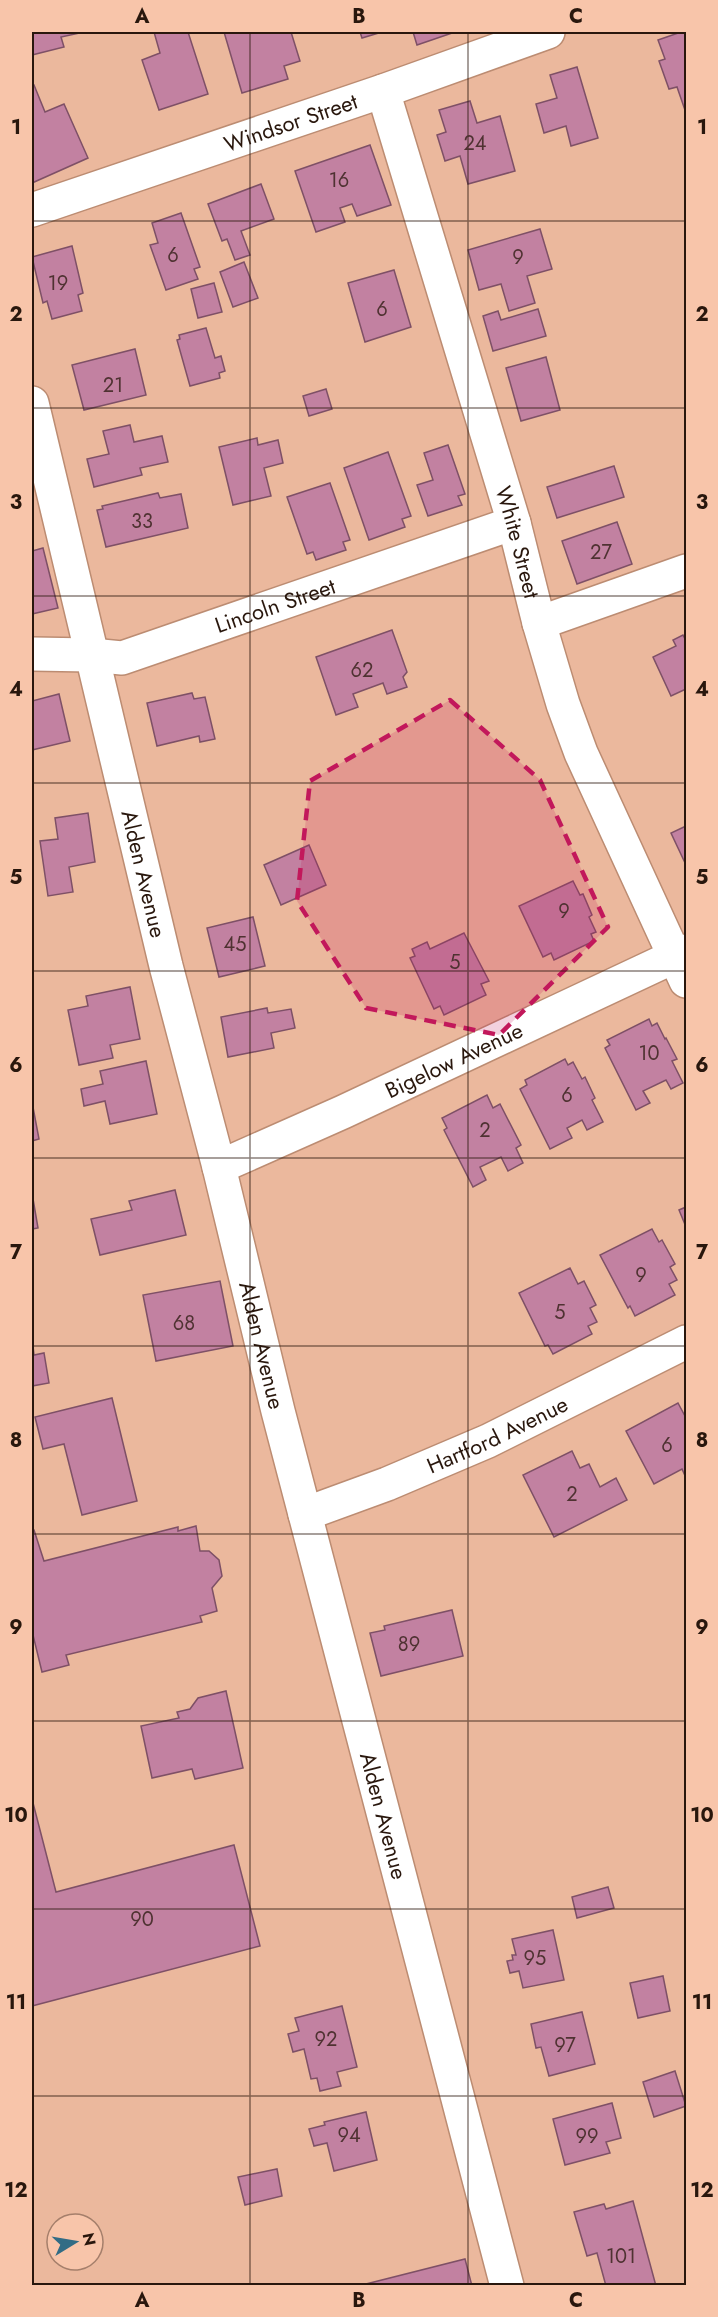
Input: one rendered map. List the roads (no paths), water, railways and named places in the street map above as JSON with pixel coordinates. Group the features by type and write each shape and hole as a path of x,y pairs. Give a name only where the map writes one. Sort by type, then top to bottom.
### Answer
{"street":[{"name":"Windsor Street","path":"32,210 383,91 548,32"},
{"name":"White Street","path":"383,91 514,523 539,623 563,705 581,753 683,963"},
{"name":"Alden Avenue","path":"32,403 166,966 219,1167 304,1514 507,2286"},
{"name":"Lincoln Street","path":"32,654 122,658 514,523"},
{"path":"539,623 687,571"},
{"name":"Bigelow Avenue","path":"219,1167 683,963"},
{"name":"Hartford Avenue","path":"304,1514 387,1484 488,1441 687,1342"}]}
